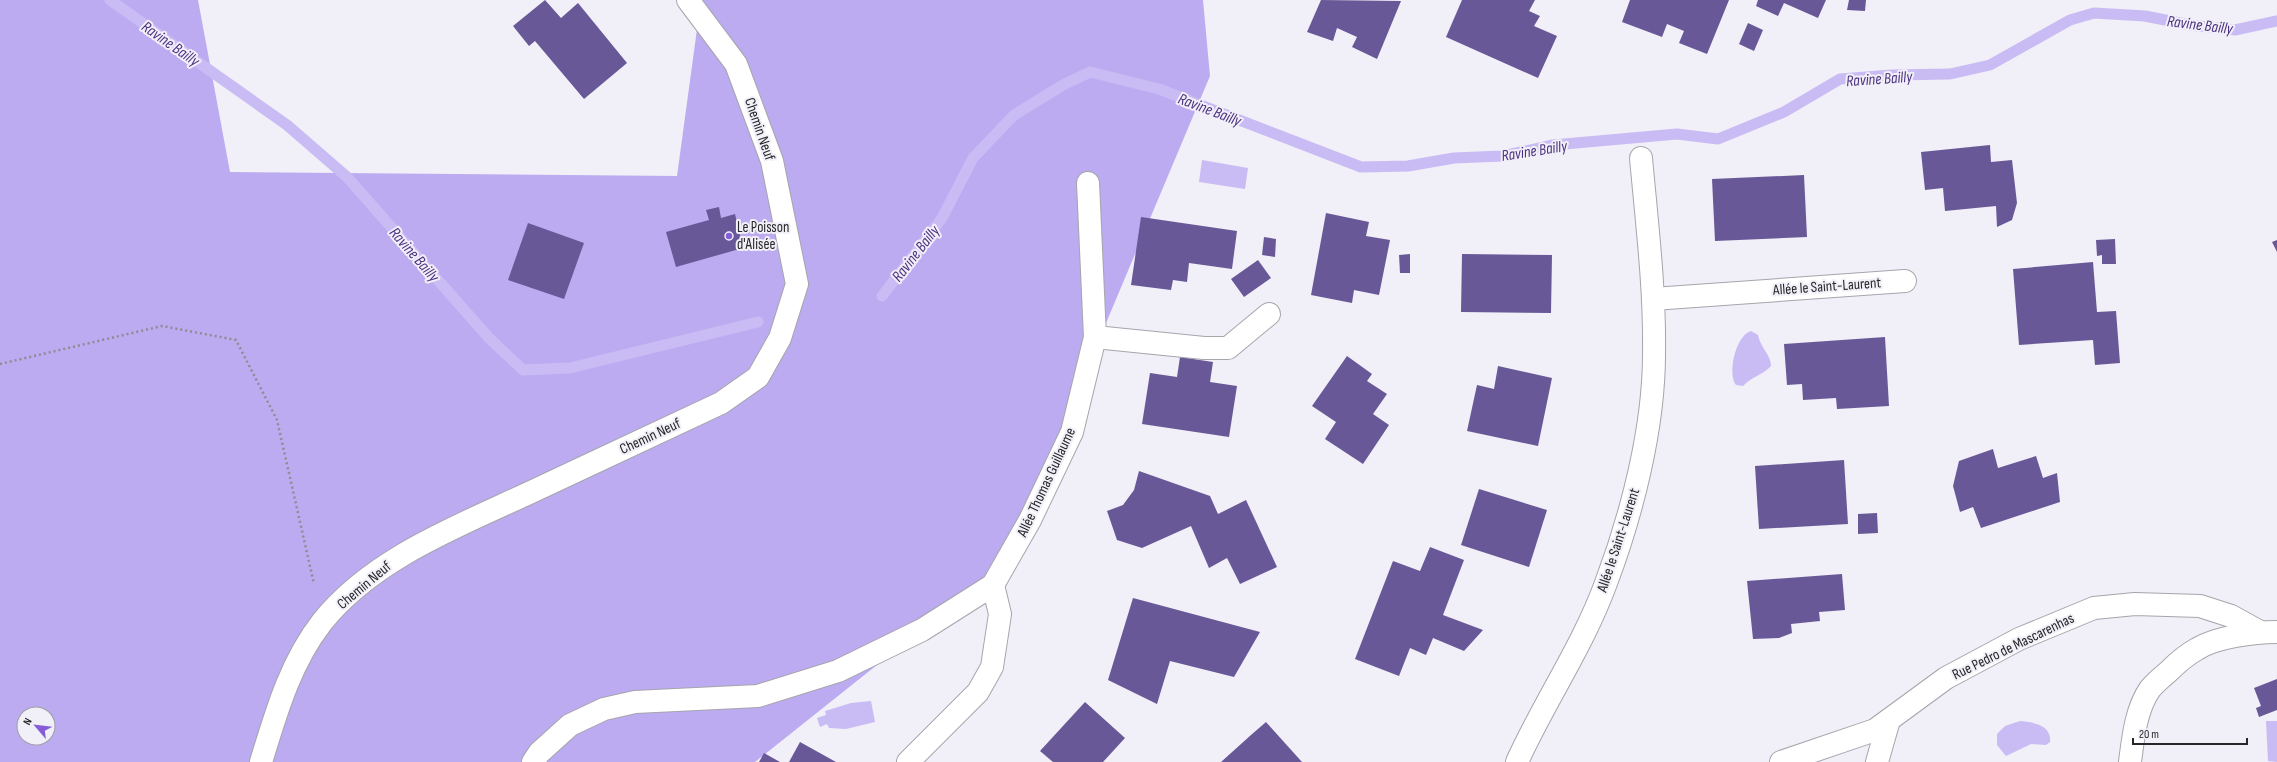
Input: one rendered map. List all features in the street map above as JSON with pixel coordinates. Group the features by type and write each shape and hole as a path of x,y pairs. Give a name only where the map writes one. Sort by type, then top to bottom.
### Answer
{"street":[{"name":"Chemin Neuf","path":"261,762 292,669 322,622 359,586 392,561 458,527 721,403 758,377 780,338 797,284 772,160 736,64 688,0"},
{"name":"Allée le Saint-Laurent","path":"1517,762 1529,735 1564,672 1606,584 1633,501 1648,423 1654,356 1653,299 1641,158"},
{"name":"Allée Thomas Guillaume","path":"993,585 1030,520 1072,432 1095,338 1088,183"},
{"name":"Allée le Saint-Laurent","path":"1653,299 1905,281"},
{"path":"1095,338 1204,348 1228,348 1270,314"},
{"path":"534,762 539,753 570,725 604,709 635,702 758,696 838,671 922,630 993,585 1000,614 992,667 978,692 908,762"},
{"name":"Rue Pedro de Mascarenhas","path":"1781,762 1875,730 1946,678 2019,639 2094,608 2135,604 2200,606 2231,616 2269,632"},
{"path":"2130,762 2133,740 2140,711 2150,689 2183,658 2198,648 2222,640 2269,632"},
{"path":"1877,762 1889,720"}],"path":[{"path":"0,364 162,326 236,340 277,420 322,622"}],"shaded area":[{"path":"0,0 198,0 230,172 677,176 701,0 1203,0 1210,76 1005,563 755,762 0,762"},
{"path":"1202,160 1248,168 1245,189 1199,182"},
{"path":"1751,331 1758,335 1771,362 1771,366 1765,372 1750,380 1743,386 1736,385 1732,372 1734,355 1741,339"},
{"path":"871,701 875,722 846,729 829,728 827,724 820,727 817,718 826,715 825,711 851,703"},
{"path":"2020,721 2030,722 2045,728 2050,736 2050,742 2046,745 2031,744 2006,756 1997,745 1997,734 2005,726"},
{"path":"2266,721 2277,721 2277,762 2268,761"}],"building":[{"path":"545,0 561,18 578,3 627,63 584,99 535,41 529,46 513,26"},
{"path":"1321,0 1401,1 1377,59 1352,47 1357,37 1337,28 1333,41 1307,32"},
{"path":"1462,0 1535,0 1529,11 1540,16 1534,26 1557,36 1538,78 1446,37"},
{"path":"1630,0 1729,0 1707,54 1679,43 1684,31 1667,24 1662,37 1622,22"},
{"path":"1758,0 1826,0 1818,18 1784,3 1778,16 1756,6"},
{"path":"1849,0 1866,0 1865,11 1847,10"},
{"path":"1748,23 1763,30 1754,51 1739,44"},
{"path":"1990,145 1991,162 2012,160 2017,203 2012,220 1997,227 1996,206 1945,211 1943,188 1925,190 1921,152"},
{"path":"1804,175 1807,237 1715,241 1712,179"},
{"path":"719,207 721,218 735,214 743,248 676,267 666,232 709,220 706,210"},
{"path":"1326,213 1369,222 1366,236 1390,240 1379,295 1354,290 1352,303 1311,295"},
{"path":"1141,217 1237,231 1232,269 1189,263 1187,282 1173,280 1171,290 1131,285"},
{"path":"528,223 584,243 564,299 508,280"},
{"path":"1264,237 1276,239 1275,257 1262,255"},
{"path":"2115,239 2116,264 2102,264 2102,255 2097,256 2096,240"},
{"path":"2277,240 2277,252 2272,242"},
{"path":"1410,254 1410,273 1400,273 1399,255"},
{"path":"1462,254 1552,255 1551,313 1461,312"},
{"path":"1258,260 1271,278 1244,297 1231,279"},
{"path":"2093,262 2097,312 2116,311 2120,363 2095,365 2093,340 2019,345 2013,269"},
{"path":"1885,337 1889,406 1837,409 1836,398 1803,400 1802,384 1787,385 1784,344"},
{"path":"1347,356 1372,374 1367,381 1387,394 1373,414 1389,425 1363,464 1325,439 1336,422 1312,406"},
{"path":"1180,357 1213,362 1210,382 1237,386 1229,437 1142,424 1150,373 1177,377"},
{"path":"1498,366 1552,378 1538,446 1467,431 1477,385 1494,389"},
{"path":"1993,449 1998,468 2036,456 2043,478 2057,473 2060,502 1981,528 1973,507 1960,512 1953,486 1959,461"},
{"path":"1844,460 1848,524 1759,529 1755,466"},
{"path":"1139,471 1210,496 1218,514 1246,500 1277,567 1240,584 1227,558 1209,568 1191,526 1142,548 1117,540 1107,511 1123,505 1134,490"},
{"path":"1479,489 1547,510 1529,567 1461,545"},
{"path":"1877,513 1878,533 1858,534 1858,514"},
{"path":"1430,547 1464,560 1443,615 1483,630 1464,651 1433,638 1426,655 1410,648 1399,676 1355,659 1393,561 1420,571"},
{"path":"1842,574 1845,610 1819,612 1820,621 1791,624 1792,633 1779,638 1753,639 1747,581"},
{"path":"1133,598 1260,632 1234,677 1170,661 1157,704 1108,680"},
{"path":"2277,679 2277,710 2259,717 2256,708 2261,706 2254,688"},
{"path":"1085,702 1125,738 1103,762 1053,762 1040,751"},
{"path":"1266,722 1302,762 1221,762 1251,735"},
{"path":"800,742 836,762 789,762"},
{"path":"764,753 780,762 759,762"}],"waterway":[{"name":"Ravine Bailly","path":"110,0 287,125 347,177 489,338 523,370 570,368 758,322"},
{"name":"Ravine Bailly","path":"882,296 942,218 973,158 1014,115 1063,85 1090,72 1159,89 1361,167 1408,166 1454,158 1502,156 1553,145 1677,134 1718,139 1784,112 1840,79 1892,75 1950,74 1990,65 2070,20 2094,13 2145,16 2190,25 2235,30 2277,21"}],"place":[{"name":"Le Poisson d'Alisée","path":"729,236"}]}
